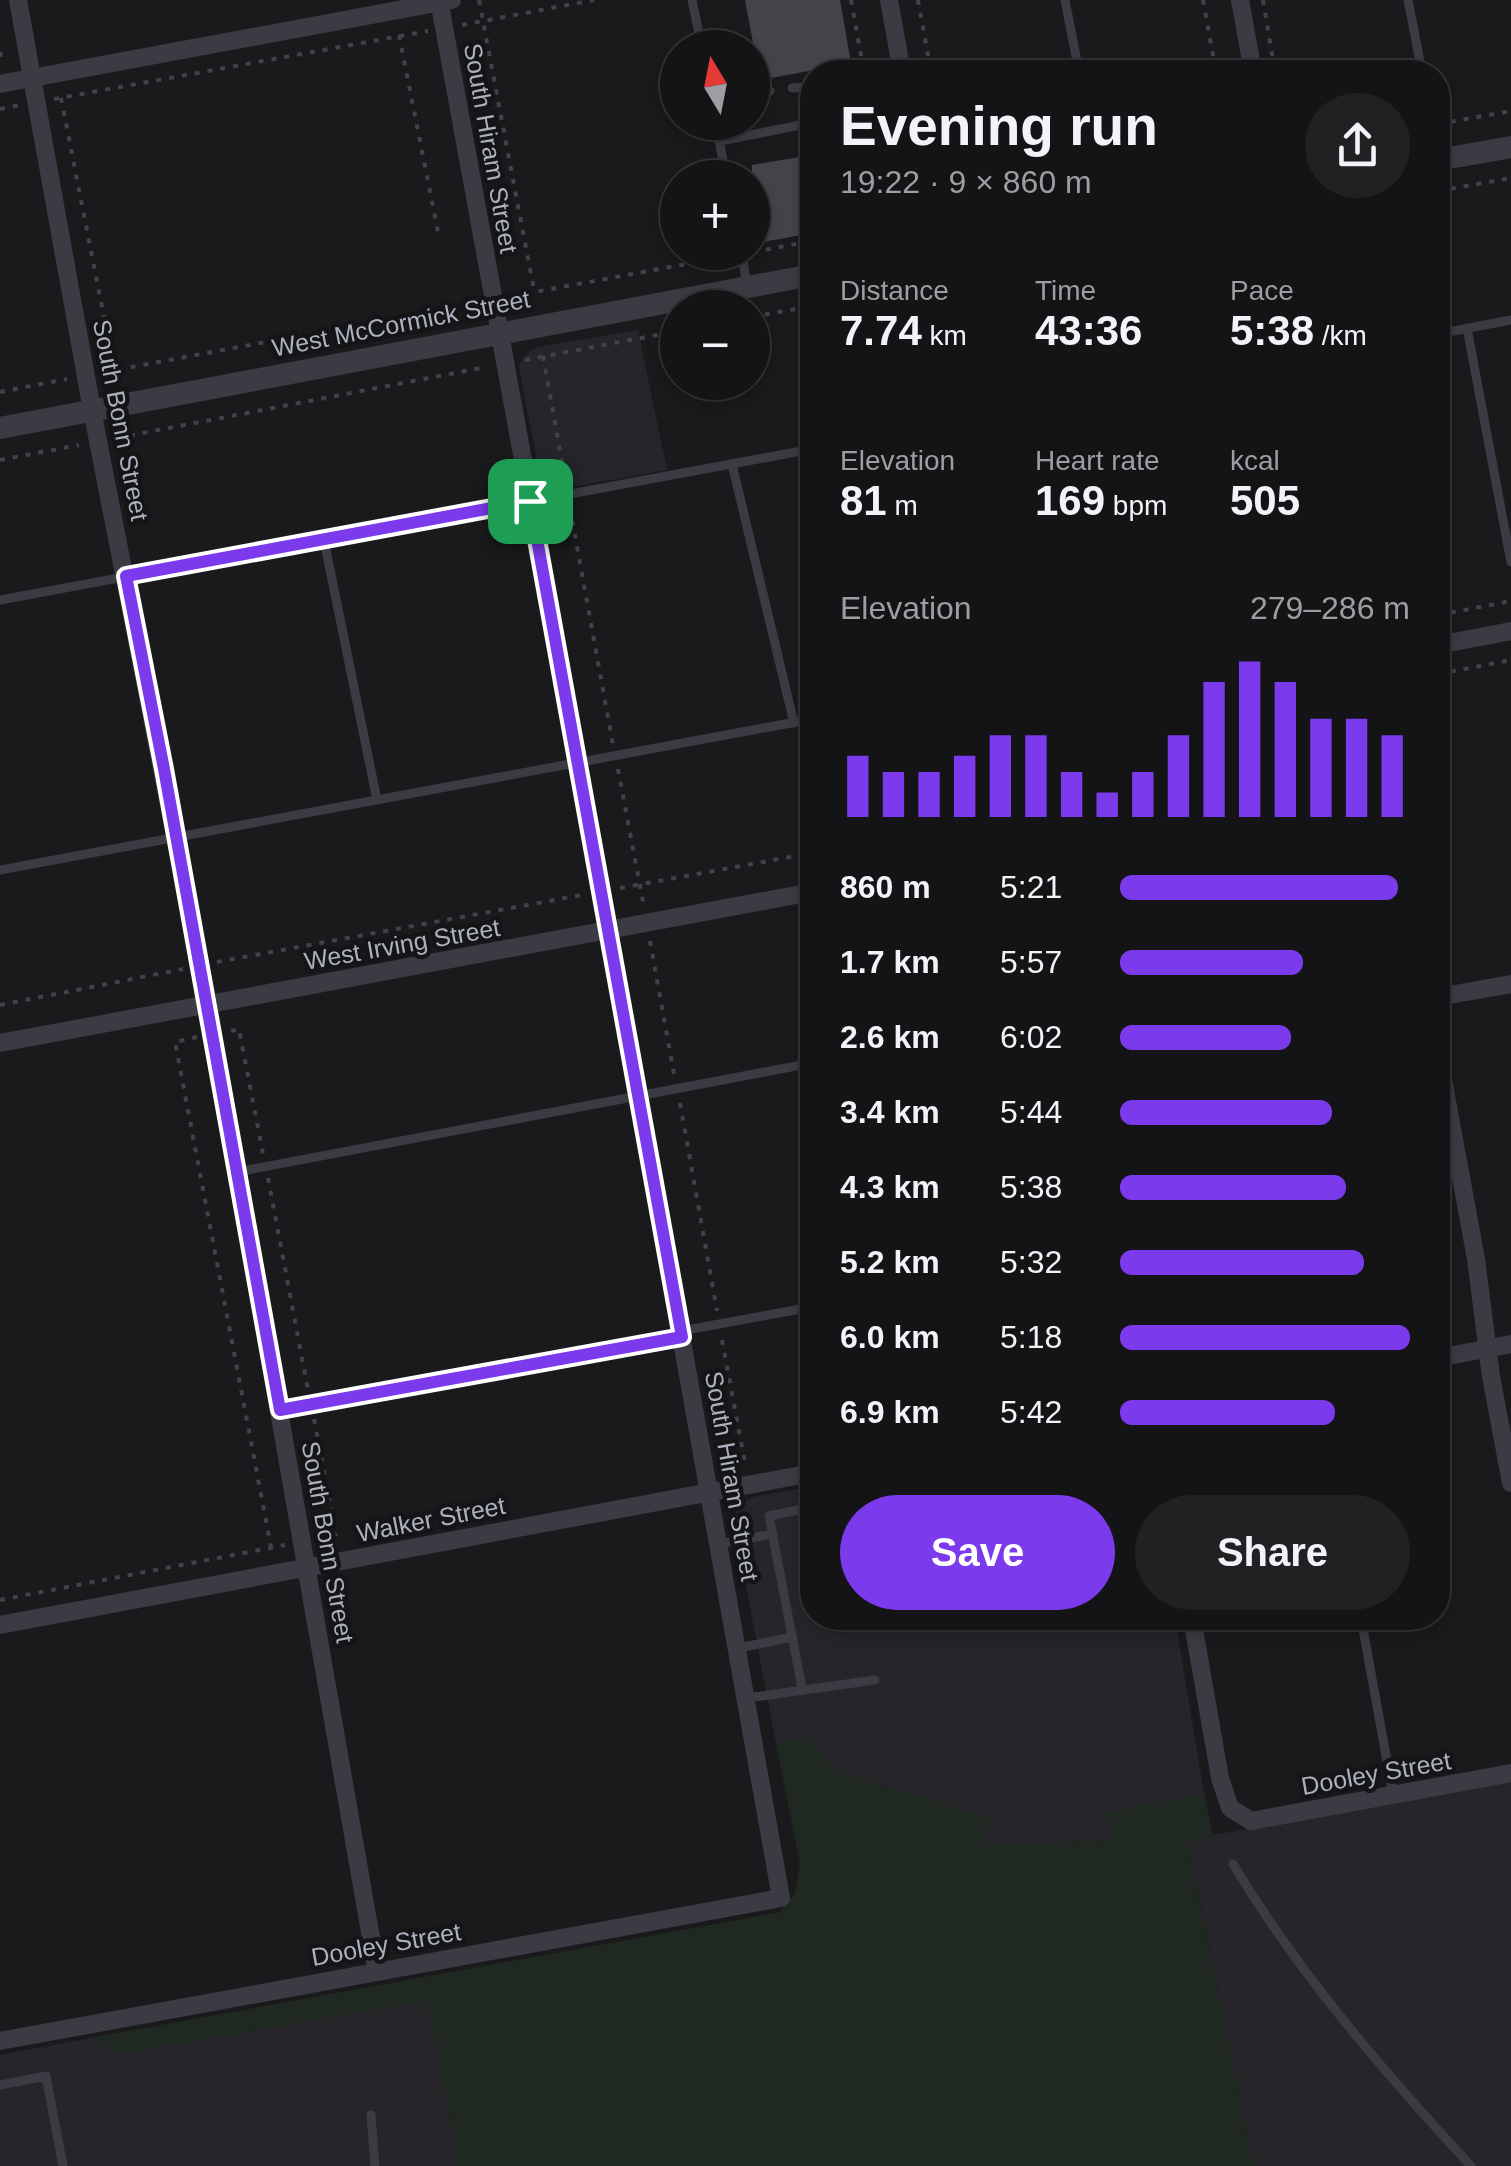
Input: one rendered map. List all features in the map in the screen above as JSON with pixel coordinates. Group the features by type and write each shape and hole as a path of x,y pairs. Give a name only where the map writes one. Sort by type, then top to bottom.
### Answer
{"street":[{"name":"South Bonn Street","path":"18,0 92,410 208,1005 377,1972"},
{"path":"888,0 900,60"},
{"path":"1240,0 1250,60"},
{"path":"0,84 443,1"},
{"name":"South Hiram Street","path":"443,1 444,28 610,931 781,1898"},
{"path":"1450,157 1511,146"},
{"name":"West McCormick Street","path":"0,428 800,277"},
{"path":"1450,642 1511,631"},
{"name":"West Irving Street","path":"0,1042 800,894"},
{"path":"1450,994 1511,984"},
{"path":"1450,1117 1511,1484"},
{"path":"1450,1356 1511,1344"},
{"name":"Walker Street","path":"0,1625 800,1475"},
{"name":"Dooley Street","path":"1194,1630 1220,1778 1230,1808 1250,1821 1511,1773"},
{"name":"Dooley Street","path":"0,2041 781,1898"}],"lane":[{"path":"692,0 698,30"},
{"path":"1066,0 1077,60"},
{"path":"1408,0 1420,60"},
{"path":"792,88 800,88"},
{"path":"723,160 720,141 800,125"},
{"path":"747,270 748,286"},
{"path":"1450,332 1511,320"},
{"path":"1467,328 1511,562"},
{"path":"0,600 800,451"},
{"path":"732,464 794,723"},
{"path":"324,540 376,800"},
{"path":"0,870 800,722"},
{"path":"238,1172 800,1065"},
{"path":"280,1410 800,1309"},
{"path":"800,1510 769,1516 802,1688"},
{"path":"719,1544 773,1534"},
{"path":"1362,1630 1393,1794"},
{"path":"738,1648 793,1637"},
{"path":"747,1698 875,1680"},
{"path":"1233,1864 1266,1919 1324,1999 1387,2076 1471,2166"},
{"path":"0,2085 46,2076 63,2166"},
{"path":"371,2115 376,2166"}],"path":[{"path":"480,0 535,292"},
{"path":"0,109 594,0"},
{"path":"850,0 862,60"},
{"path":"918,0 929,60"},
{"path":"1203,0 1214,60"},
{"path":"1262,0 1274,60"},
{"path":"394,11 438,232"},
{"path":"61,98 114,370"},
{"path":"1450,122 1511,111"},
{"path":"1450,189 1511,178"},
{"path":"770,249 800,243"},
{"path":"0,392 660,269"},
{"path":"770,314 800,308"},
{"path":"0,460 660,334"},
{"path":"1450,613 1511,601"},
{"path":"1450,672 1511,660"},
{"path":"0,1005 800,855"},
{"path":"0,1600 271,1547"}],"shaded area":[{"path":"638,330 667,470 543,492 519,367 524,356 537,347"},
{"path":"800,1488 800,1630 1177,1630 1204,1793 1106,1813 1112,1840 985,1845 990,1818 837,1771 807,1738 776,1744 733,1516 738,1504"},
{"path":"807,1738 837,1771 990,1818 986,1845 1111,1840 1106,1813 1204,1793 1213,1836 1187,1841 1254,2166 459,2166 427,2001 120,2054 90,2038 780,1912 795,1893 800,1864 776,1744"},
{"path":"1511,1780 1511,2166 1254,2166 1187,1840"},
{"path":"427,2001 459,2166 0,2166 0,2055 90,2038 120,2054"}],"building":[{"path":"745,0 840,0 850,60 800,60 800,73 770,78 770,30 751,30"},
{"path":"800,157 800,235 770,241 770,162"}],"route":[{"path":"530,501 682,1337 280,1410 126,576 530,501"}]}
